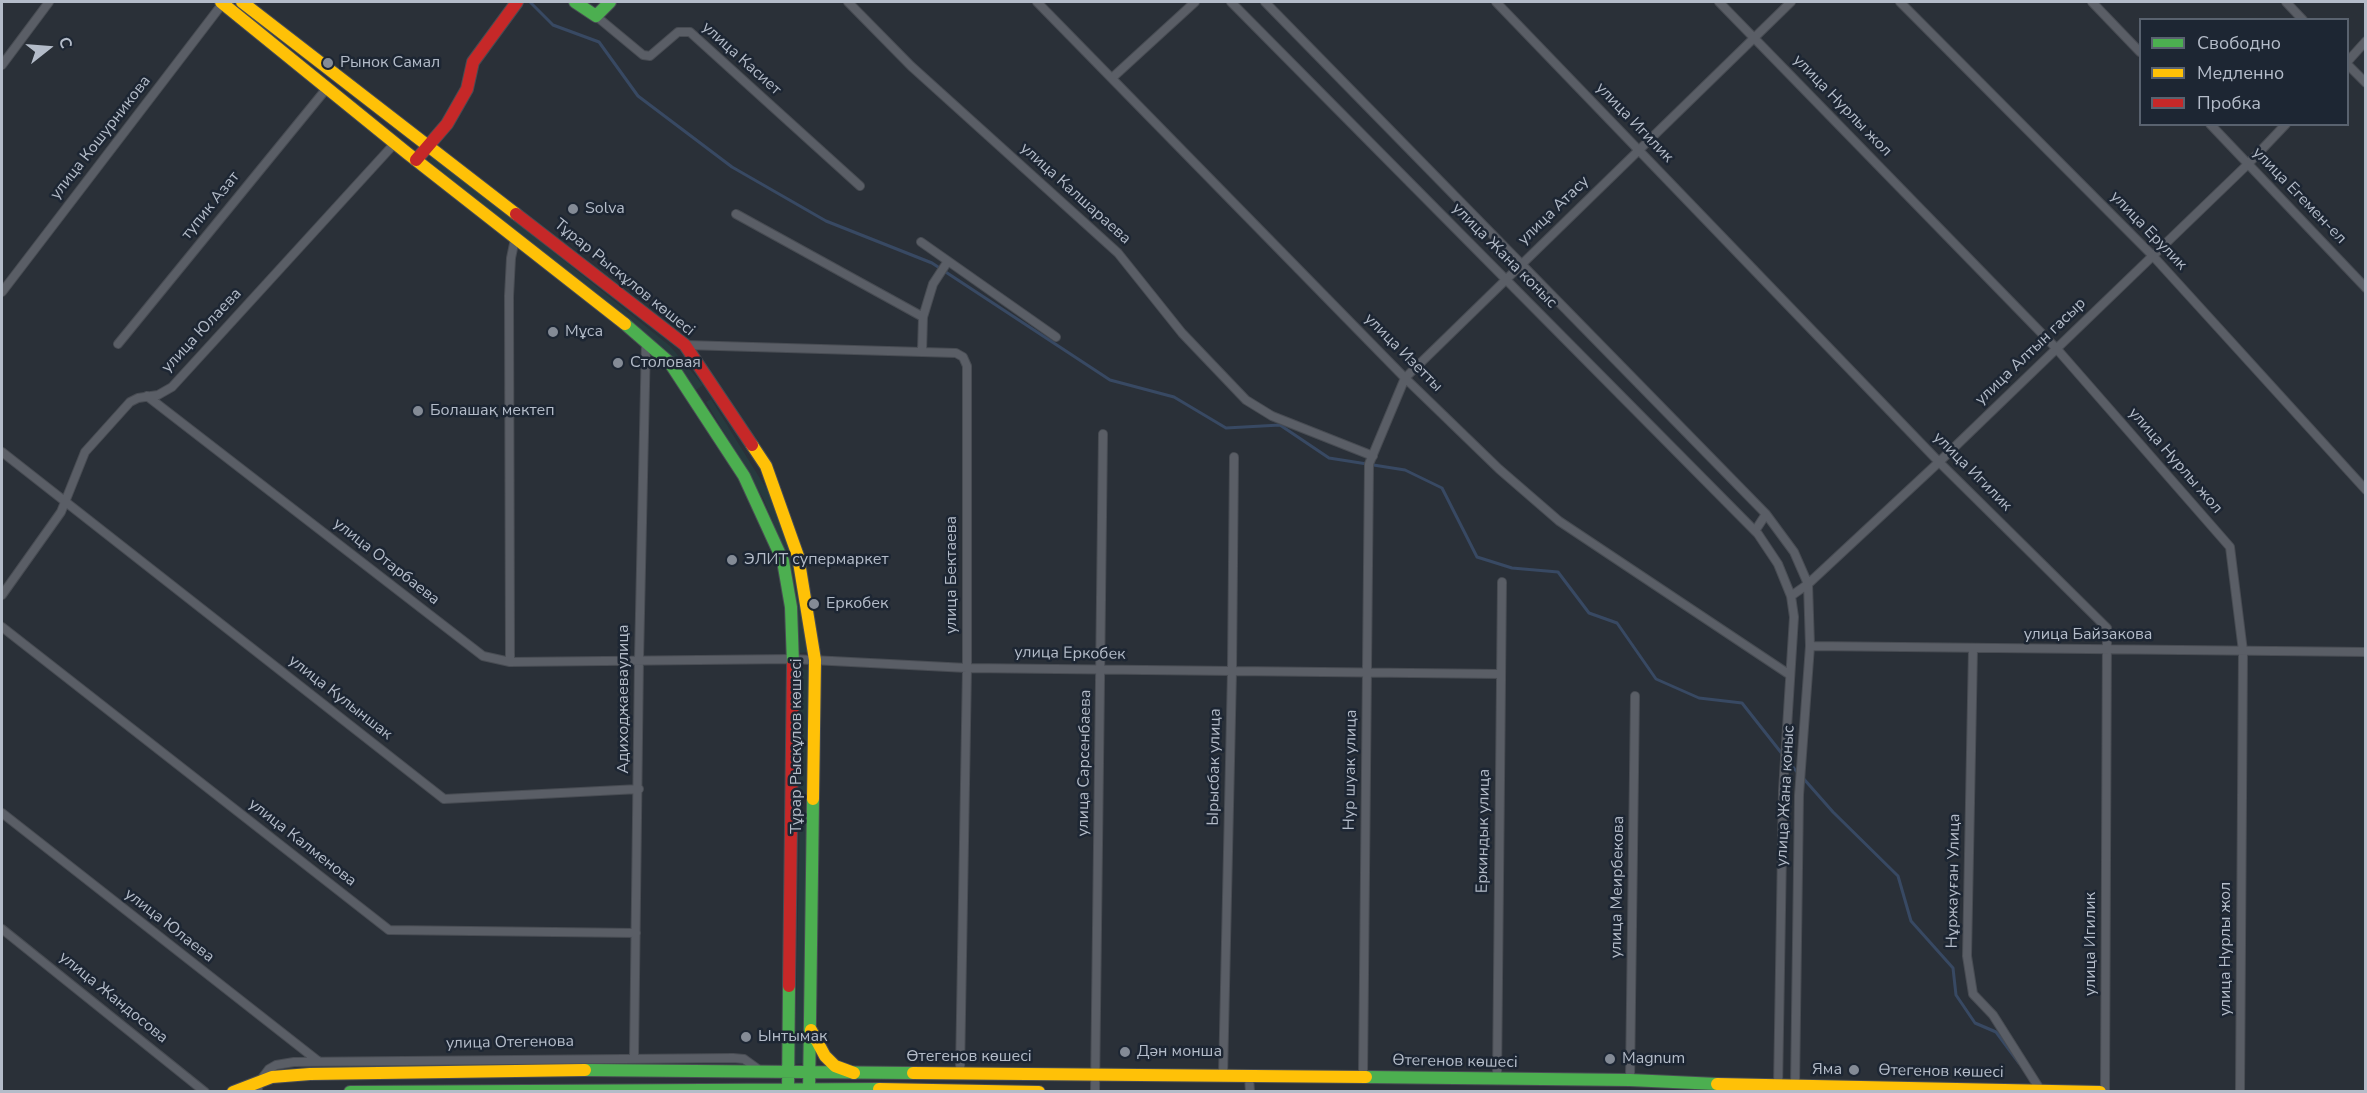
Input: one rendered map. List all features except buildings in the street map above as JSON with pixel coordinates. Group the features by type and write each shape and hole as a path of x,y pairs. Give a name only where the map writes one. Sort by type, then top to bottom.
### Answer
{"main road":[{"name":"Тұрар Рыскұлов көшесі","path":"222,2 515,239 646,340 670,363 741,471 783,561 792,607 788,1090"},
{"name":"Тұрар Рыскұлов көшесі","path":"242,2 685,345 766,466 798,556 815,660 809,1090"},
{"path":"416,160 447,123 467,89 473,62 517,2"},
{"path":"575,2 596,16 610,2"},
{"path":"694,399 712,387"},
{"path":"792,802 813,802"},
{"path":"810,1025 825,1056 835,1066 854,1073"},
{"name":"улица Отегенова","path":"233,1092 259,1086 272,1077 310,1074 440,1071 809,1073"},
{"name":"Өтегенов көшесі","path":"809,1073 1630,1080 1778,1089 2100,1092"},
{"path":"350,1092 788,1090"},
{"name":"Өтегенов көшесі","path":"788,1090 1039,1092"}],"street":[{"path":"2,65 49,2"},
{"name":"улица Кошурникова","path":"3,288 222,2"},
{"name":"улица Калшараева","path":"848,2 911,66 1118,253 1182,333 1246,400 1272,416 1371,460"},
{"name":"улица Изетты","path":"1037,2 1405,378 1499,469 1559,521 1790,675"},
{"path":"1112,78 1195,2"},
{"name":"улица Жана коныс","path":"1231,2 1755,531 1778,564 1791,596 1794,617 1783,791 1778,1089"},
{"name":"улица Жана коныс","path":"1265,2 1766,514 1794,552 1808,584 1810,646 1799,795 1795,1089"},
{"name":"улица Игилик","path":"1496,2 1939,462 2108,628 2105,1092"},
{"name":"улица Нурлы жол","path":"1719,2 2056,348 2230,547 2243,651 2240,1092"},
{"name":"улица Атасу","path":"1371,460 1405,378 1791,2"},
{"name":"улица Ерулик","path":"1900,2 2153,256 2366,490"},
{"path":"2092,2 2139,51"},
{"path":"2286,2 2302,18"},
{"name":"улица Касиет","path":"596,16 644,55 655,54 678,32 690,32 860,186"},
{"path":"2349,62 2366,41"},
{"path":"2349,64 2366,83"},
{"name":"тупик Азат","path":"118,344 327,88"},
{"name":"улица Егемен-ел","path":"2212,126 2366,288"},
{"name":"улица Алтын гасыр","path":"1791,596 1808,584 1939,462 2248,164 2284,126"},
{"name":"улица Юлаева","path":"2,595 61,512 85,452 130,402 158,395 172,387 395,143"},
{"path":"736,214 923,317"},
{"path":"510,662 509,296 511,258 515,239"},
{"path":"921,242 1056,337"},
{"path":"922,352 923,317 933,284 948,261"},
{"name":"Адиходжаеваулица","path":"634,1058 646,340"},
{"name":"улица Бектаева","path":"685,345 956,353 963,357 967,366 967,668 960,1073"},
{"name":"улица Отарбаева","path":"147,396 483,656 510,662 639,659"},
{"name":"улица Сарсенбаева","path":"1095,1092 1102,434"},
{"name":"улица Кулыншак","path":"2,452 444,799 639,789"},
{"name":"Ырысбак улица","path":"1224,1077 1234,457"},
{"name":"Нур шуак улица","path":"1363,1077 1371,460"},
{"path":"1755,531 1766,514"},
{"name":"Еркиндык улица","path":"1497,1079 1502,582"},
{"name":"улица Калменова","path":"2,627 389,930 636,933"},
{"name":"улица Байзакова","path":"1810,646 2366,652"},
{"name":"Нұржауған Улица","path":"1973,649 1967,956 1973,994 1994,1015 2041,1091"},
{"name":"улица Еркобек","path":"639,659 815,660 967,668 1500,674"},
{"name":"улица Меирбекова","path":"1630,1080 1635,696"},
{"name":"улица Юлаева","path":"2,813 318,1062"},
{"name":"улица Жандосова","path":"2,929 205,1092"},
{"name":"улица Отегенова","path":"259,1086 269,1069 276,1065 318,1062 744,1059 762,1072"},
{"path":"1249,1077 1250,1092"}],"green space":[{"path":"433,155 670,346 703,385 696,390 666,350 429,161"},
{"path":"711,399 769,493 793,558 808,652 800,653 788,558 763,498 706,402"},
{"path":"801,669 809,670 807,796 798,797"},
{"path":"800,812 808,812 804,1063 795,1064"}],"waterway":[{"path":"530,2 553,25 599,42 638,96 732,167 826,221 932,263 1110,380 1174,397 1226,428 1280,425 1329,458 1405,470 1442,488 1477,557 1512,568 1558,572 1589,613 1617,623 1656,679 1699,698 1742,703 1783,755"},
{"path":"1787,760 1798,773"},
{"path":"1803,778 1833,812 1898,876 1911,921 1953,968 1956,995 1975,1023 1996,1032 2019,1063"}],"traffic: fast":[{"path":"575,2 596,16 610,2"},
{"path":"625,324 670,363 744,476 783,561 791,607 793,664"},
{"path":"809,1092 813,799"},
{"path":"788,1092 789,986"},
{"path":"585,1070 913,1073"},
{"path":"1366,1077 1630,1080 1717,1084"},
{"path":"350,1092 879,1089"}],"traffic: slow":[{"path":"221,2 407,153 625,324"},
{"path":"242,2 516,214"},
{"path":"752,445 766,466 798,556 815,660 813,799"},
{"path":"811,1030 825,1056 835,1066 854,1073"},
{"path":"233,1092 272,1077 310,1074 585,1070"},
{"path":"913,1073 1366,1077"},
{"path":"1717,1084 2100,1092"},
{"path":"879,1089 1039,1092"}],"traffic: jam":[{"path":"416,160 447,124 467,89 473,62 517,2"},
{"path":"516,214 685,345 752,445"},
{"path":"789,986 793,664"}],"place":[{"name":"Рынок Самал","path":"328,63"},
{"name":"Solva","path":"573,209"},
{"name":"Мұса","path":"553,332"},
{"name":"Столовая","path":"618,363"},
{"name":"Болашақ мектеп","path":"418,411"},
{"name":"ЭЛИТ супермаркет","path":"732,560"},
{"name":"Еркобек","path":"814,604"},
{"name":"Ынтымак","path":"746,1037"},
{"name":"Дән монша","path":"1125,1052"},
{"name":"Magnum","path":"1610,1059"},
{"name":"Яма","path":"1854,1070"}]}
